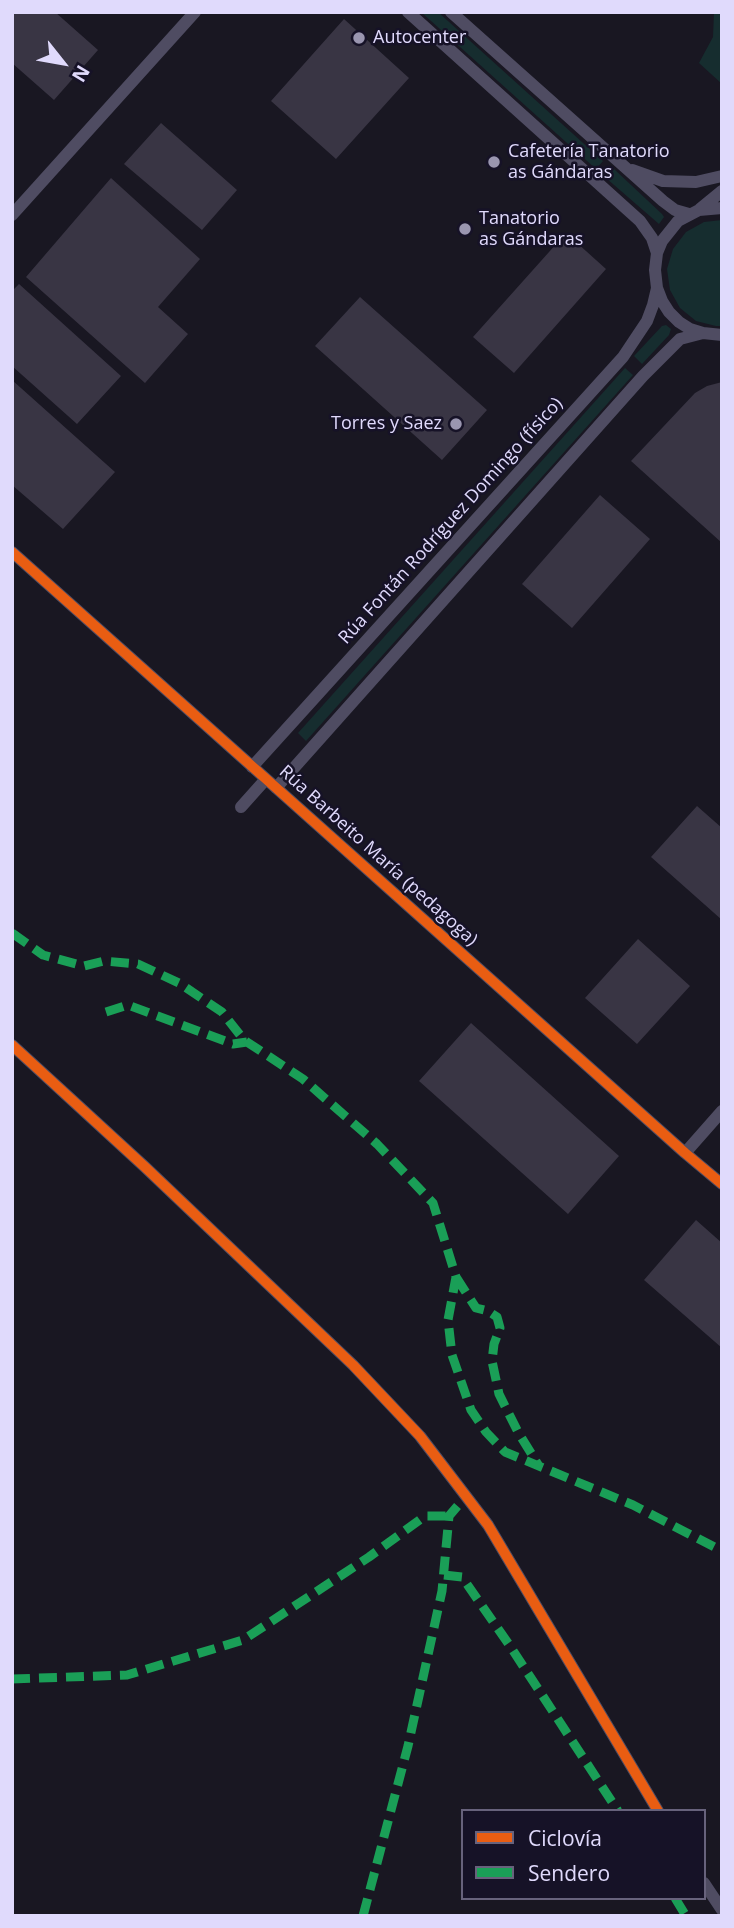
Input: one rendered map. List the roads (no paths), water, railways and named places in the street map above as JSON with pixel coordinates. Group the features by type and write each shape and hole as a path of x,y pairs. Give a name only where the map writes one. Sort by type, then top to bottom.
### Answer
{"street":[{"path":"12,215 195,12"},
{"path":"408,12 640,220 652,238 657,253"},
{"path":"452,12 663,201 676,210 694,212 722,208"},
{"path":"625,167 663,181 696,182 722,176"},
{"path":"722,191 678,221 670,230 657,253 655,270 657,288 669,312 679,322 703,333 722,335"},
{"name":"Rúa Fontán Rodríguez Domingo (físico)","path":"252,767 623,357 647,321 657,288"},
{"path":"241,807 271,784 643,376 680,340 703,333"},
{"name":"Rúa Barbeito María (pedagoga)","path":"12,552 722,1184"},
{"path":"12,1045 145,1167 343,1356 420,1436 488,1525 657,1809"},
{"path":"685,1153 722,1111"},
{"path":"706,1886 722,1910"}],"place":[{"name":"Autocenter","path":"359,38"},
{"name":"Cafetería Tanatorio as Gándaras","path":"494,162"},
{"name":"Tanatorio as Gándaras","path":"465,229"},
{"name":"Torres y Saez","path":"456,424"}]}
